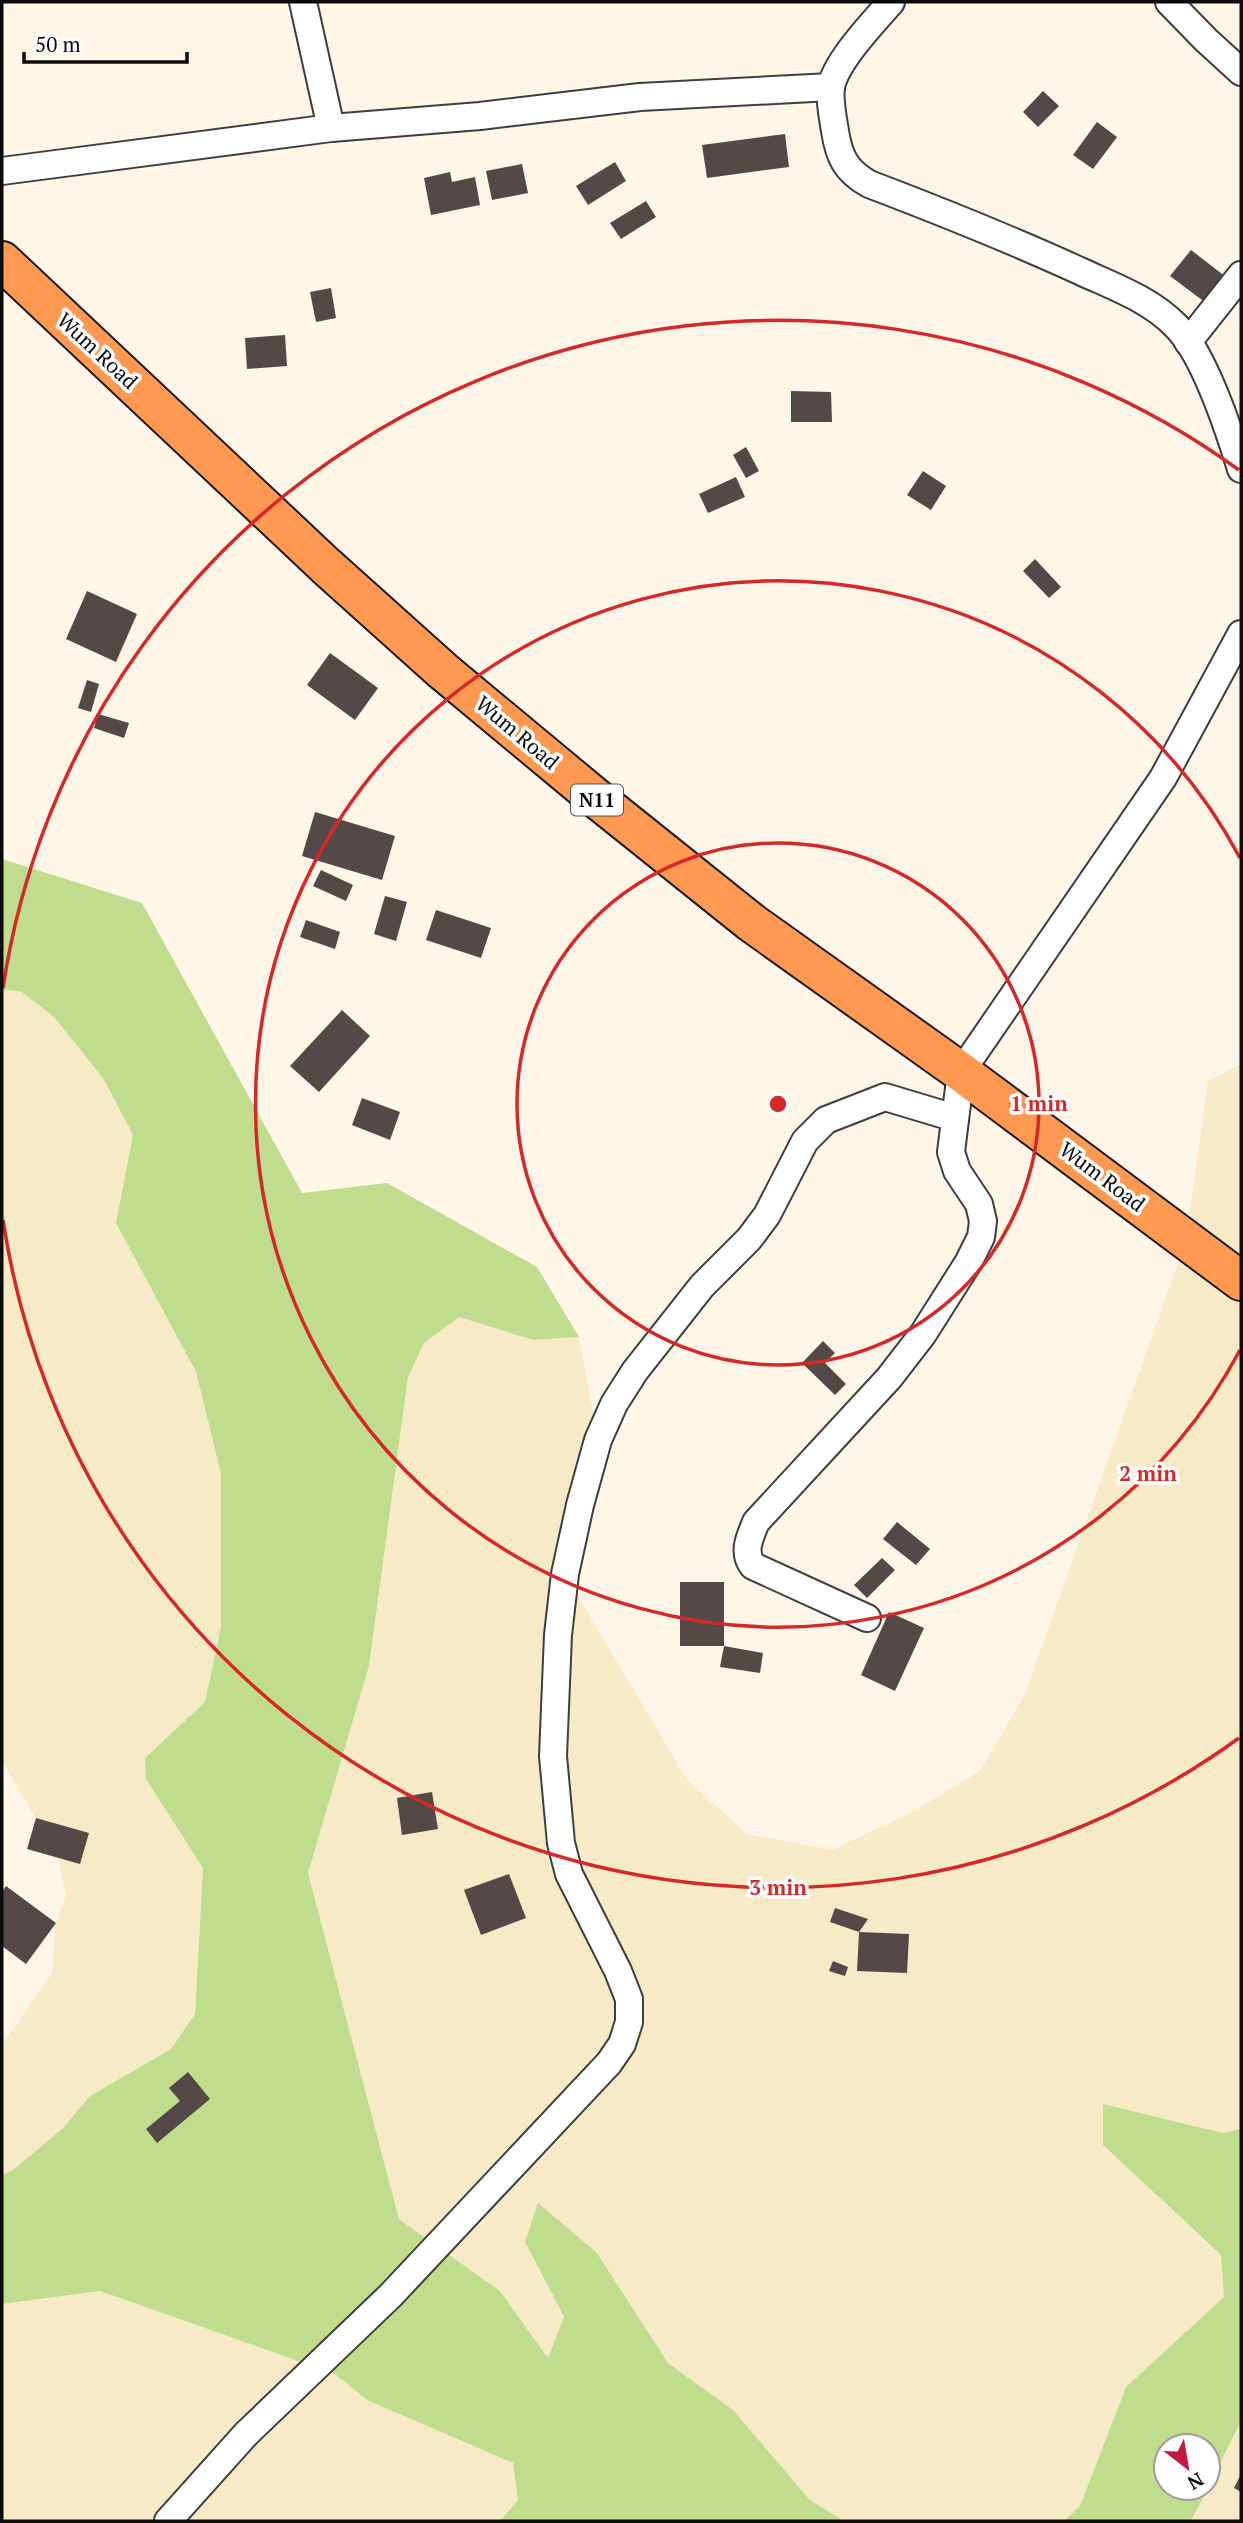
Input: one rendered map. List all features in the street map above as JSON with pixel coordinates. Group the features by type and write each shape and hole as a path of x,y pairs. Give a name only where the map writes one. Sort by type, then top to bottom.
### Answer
{"highway":[{"name":"Wum Road","path":"2,261 326,566 443,671 597,799 752,923 961,1072 1241,1281"}],"street":[{"path":"303,2 331,128"},
{"path":"891,2 851,50 831,87 838,148 844,165 869,184 999,233 1129,293 1160,312 1177,327 1194,349 1231,437 1241,470"},
{"path":"1169,2 1241,72"},
{"path":"2,171 331,128 480,116 640,97 831,87"},
{"path":"1188,342 1241,275"},
{"path":"867,1618 753,1566 747,1556 748,1541 756,1522 889,1378 923,1334 968,1263 981,1237 983,1221 979,1205 961,1179 951,1152 961,1072 1163,778 1241,634"},
{"path":"168,2521 246,2434 391,2295 609,2063 622,2044 629,2022 629,1999 618,1971 569,1874 561,1843 553,1756 558,1635 565,1574 598,1440 614,1404 635,1371 702,1286 749,1239 767,1215 805,1140 826,1120 885,1097 955,1118"}],"shaded area":[{"path":"2,989 22,992 54,1017 103,1078 133,1135 116,1223 196,1372 221,1474 221,1627 205,1703 145,1758 147,1779 203,1868 195,2014 171,2049 90,2096 62,2129 13,2170 2,2175 2,2050 4,2042 52,1973 56,1923 66,1895 58,1857 2,1760"},
{"path":"1241,1064 1241,2129 1223,2133 1103,2105 1103,2145 1221,2256 1224,2297 1126,2387 1080,2506 1064,2521 844,2521 810,2500 733,2410 668,2363 597,2253 525,2242 564,2318 548,2359 500,2291 399,2219 308,1873 369,1666 408,1377 424,1342 458,1317 533,1340 579,1337 598,1440 565,1574 687,1780 747,1834 833,1850 910,1813 980,1771 1025,1694 1186,1240 1208,1081"},
{"path":"100,2291 335,2374 367,2400 513,2463 518,2500 500,2521 2,2521 2,2304"},
{"path":"1241,2421 1241,2521 1191,2521 1201,2502 1222,2502 1222,2460"}],"green space":[{"path":"2,859 142,903 302,1193 387,1183 537,1267 579,1337 533,1340 459,1317 424,1343 408,1377 369,1666 308,1873 399,2219 500,2291 548,2358 564,2317 525,2242 538,2203 597,2253 668,2363 733,2410 810,2500 844,2521 500,2521 518,2500 513,2463 367,2400 335,2374 100,2291 2,2304 2,2175 13,2170 62,2129 90,2096 171,2049 195,2014 203,1868 146,1779 145,1758 205,1702 221,1627 221,1474 196,1372 116,1223 133,1135 103,1078 54,1017 22,992 2,989"},
{"path":"1103,2104 1223,2133 1241,2129 1241,2421 1222,2460 1222,2432 1152,2432 1152,2502 1201,2502 1191,2521 1064,2521 1080,2506 1126,2387 1224,2297 1221,2255 1103,2145"}],"building":[{"path":"1043,91 1059,106 1038,127 1023,112"},
{"path":"1097,122 1117,137 1093,169 1073,155"},
{"path":"785,134 789,167 707,178 702,145"},
{"path":"615,162 626,181 588,205 576,186"},
{"path":"522,164 528,193 492,200 486,171"},
{"path":"450,172 452,182 475,177 480,205 431,215 424,178"},
{"path":"646,201 656,217 621,239 610,223"},
{"path":"1191,250 1226,277 1206,303 1170,276"},
{"path":"331,288 336,318 316,322 310,292"},
{"path":"285,335 287,366 247,369 245,338"},
{"path":"791,391 831,392 832,422 791,422"},
{"path":"746,447 759,471 746,478 733,455"},
{"path":"923,471 946,486 931,510 907,495"},
{"path":"736,477 745,497 708,513 699,494"},
{"path":"1035,559 1061,587 1049,598 1023,571"},
{"path":"87,591 137,614 116,662 66,639"},
{"path":"330,653 378,688 355,720 307,685"},
{"path":"87,680 99,684 91,712 78,708"},
{"path":"98,714 129,723 124,738 94,728"},
{"path":"315,812 395,836 382,880 302,856"},
{"path":"321,870 353,885 346,901 313,886"},
{"path":"385,896 407,902 396,941 374,934"},
{"path":"436,910 491,928 481,958 426,940"},
{"path":"306,920 340,932 335,949 300,937"},
{"path":"342,1010 370,1036 319,1092 290,1066"},
{"path":"362,1098 400,1112 390,1140 352,1125"},
{"path":"823,1341 835,1353 825,1363 846,1384 835,1395 802,1363"},
{"path":"897,1522 930,1549 916,1565 883,1539"},
{"path":"882,1558 895,1570 867,1598 854,1585"},
{"path":"680,1582 724,1582 724,1646 680,1646"},
{"path":"889,1612 924,1628 895,1691 861,1675"},
{"path":"724,1646 763,1653 760,1673 720,1667"},
{"path":"432,1792 438,1829 402,1835 397,1798"},
{"path":"36,1818 89,1833 80,1864 27,1849"},
{"path":"509,1874 526,1918 481,1935 464,1890"},
{"path":"6,1886 56,1923 26,1964 2,1946 2,1892"},
{"path":"835,1908 868,1919 859,1932 830,1922"},
{"path":"859,1932 909,1934 907,1973 857,1971"},
{"path":"833,1961 848,1967 845,1976 829,1971"},
{"path":"188,2072 210,2099 157,2143 146,2129 180,2101 169,2088"},
{"path":"1241,2474 1241,2492 1234,2488"}]}
